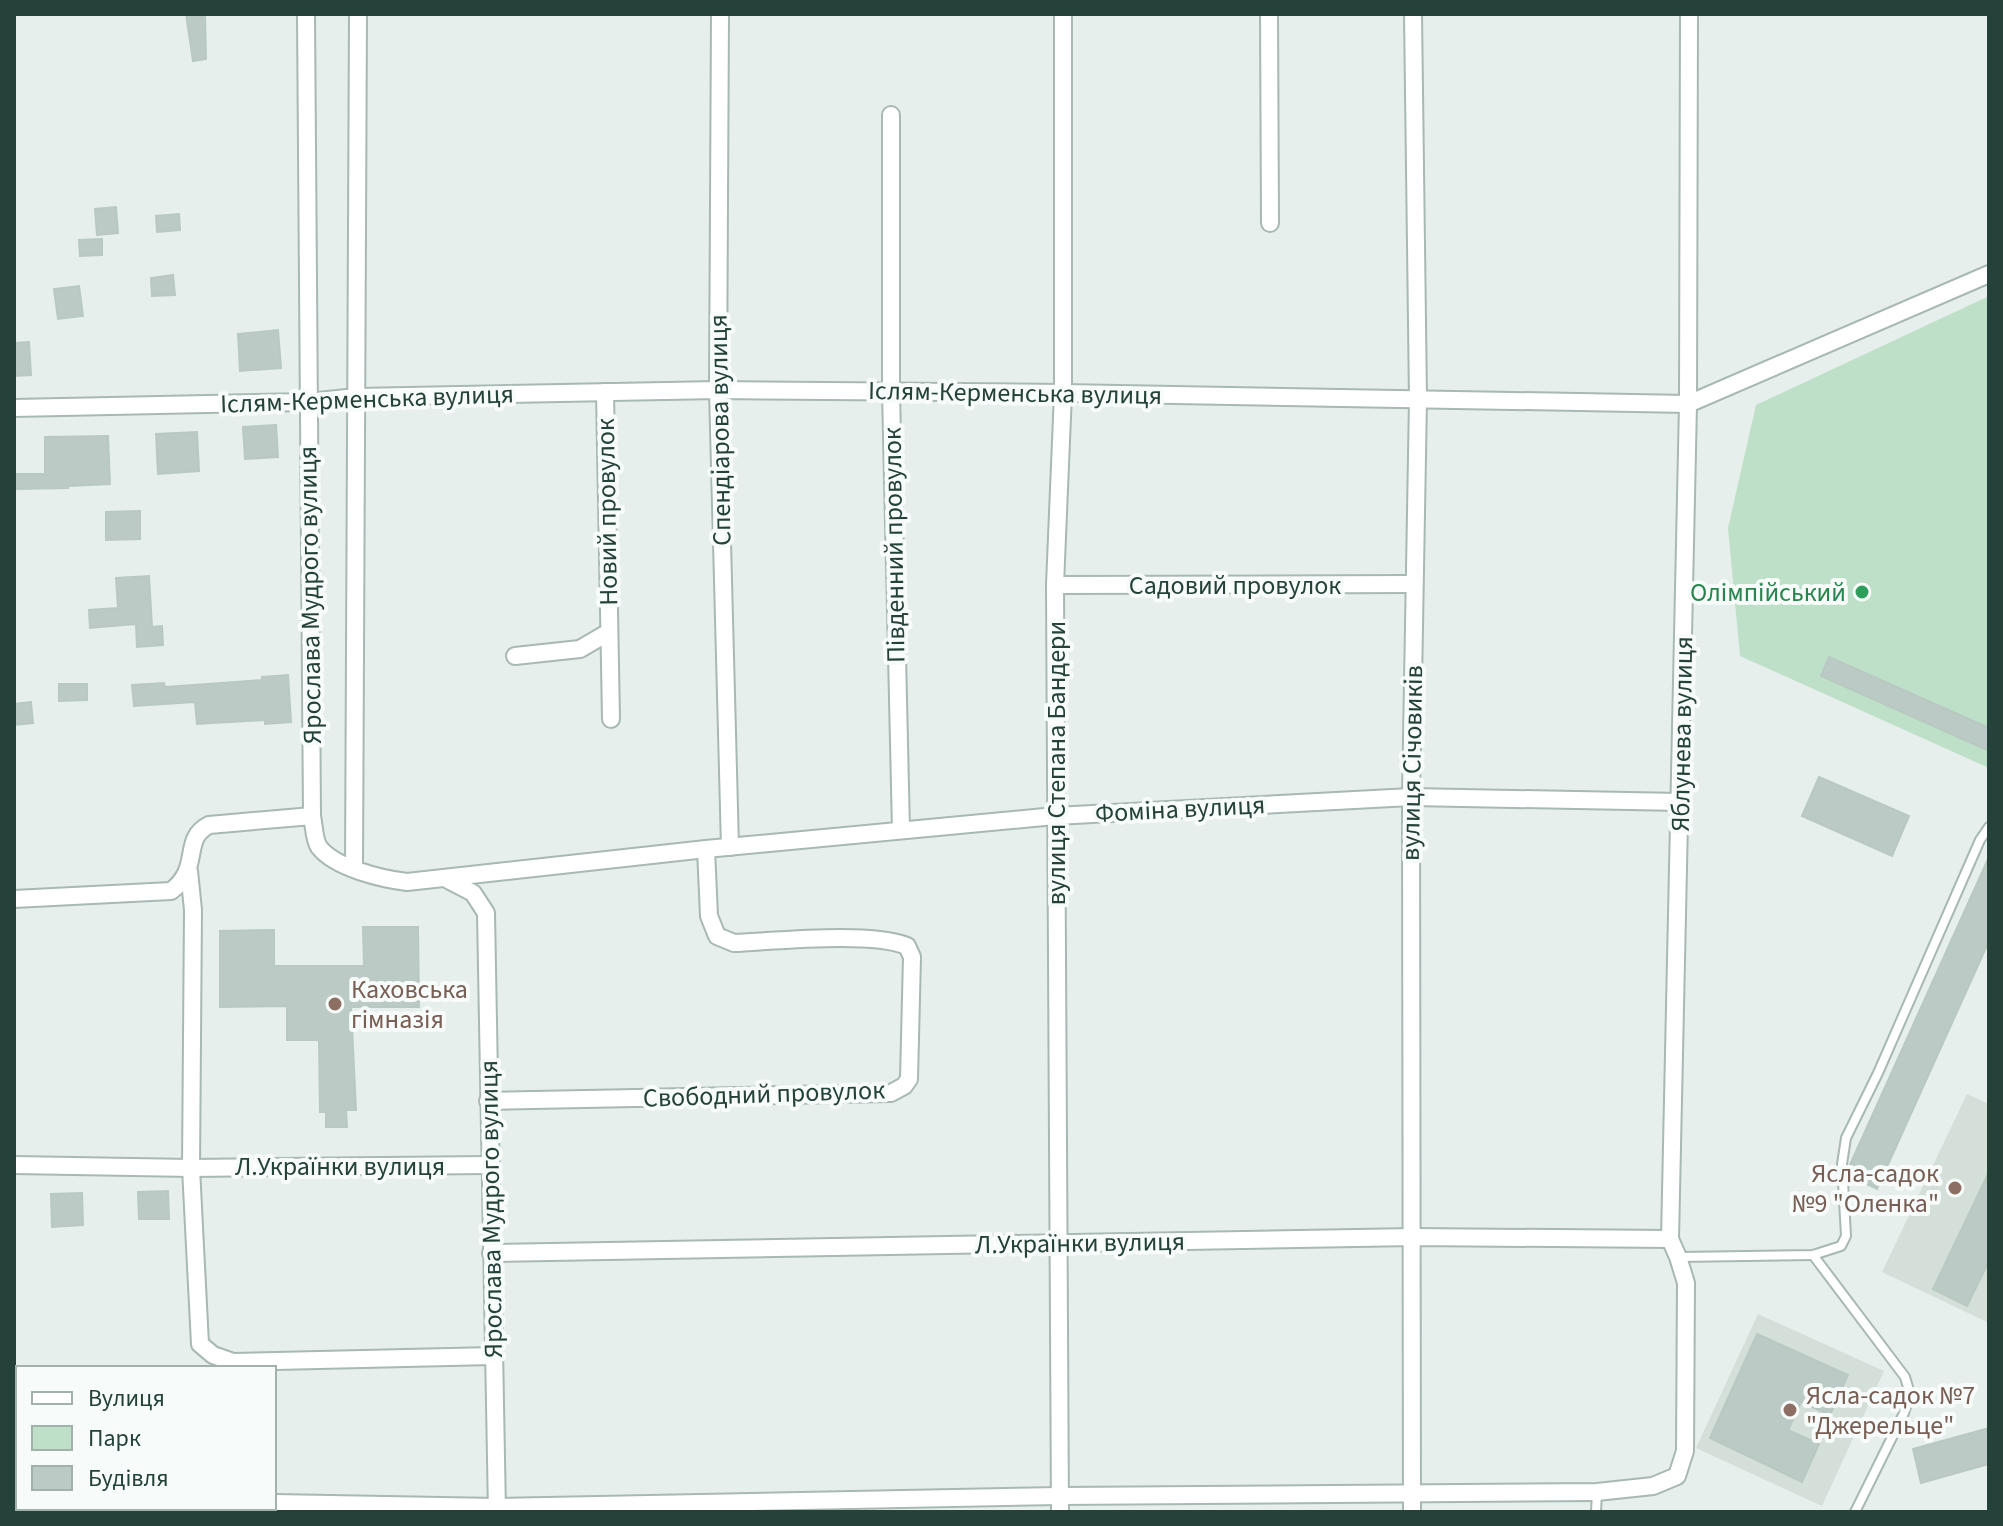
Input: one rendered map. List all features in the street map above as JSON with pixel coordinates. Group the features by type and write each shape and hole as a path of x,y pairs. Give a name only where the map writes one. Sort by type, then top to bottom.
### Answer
{"street":[{"name":"Ярослава Мудрого вулиця","path":"306,14 312,816 318,846 334,860 377,878 407,882 443,879 473,893 486,913 497,1509"},
{"name":"Ярослава Мудрого вулиця","path":"354,867 358,14"},
{"name":"Спендіарова вулиця","path":"720,14 718,390 730,847"},
{"name":"вулиця Степана Бандери","path":"1060,1504 1061,1243 1055,585 1063,393 1063,14"},
{"path":"1269,14 1270,223"},
{"name":"вулиця Січовиків","path":"1412,1512 1411,797 1418,399 1413,14"},
{"name":"Яблунева вулиця","path":"1597,1492 1653,1486 1677,1476 1685,1451 1686,1283 1670,1239 1688,404 1689,14"},
{"name":"Південний провулок","path":"891,115 891,391 901,830"},
{"name":"Іслям-Керменська вулиця","path":"14,408 718,390 1688,404 1989,274"},
{"name":"Новий провулок","path":"605,392 611,719"},
{"name":"Садовий провулок","path":"1055,585 1414,584"},
{"name":"Новий провулок","path":"515,656 580,649 609,632"},
{"name":"Фоміна вулиця","path":"443,879 706,849 1055,816 1411,797 1681,802"},
{"path":"312,816 209,825 195,836 189,871 193,910 191,1168 200,1344 213,1355 233,1362 493,1356"},
{"name":"Свободний провулок","path":"488,1101 891,1093 904,1086 909,1079 911,1059 912,957 907,946 893,940 865,939 734,943 717,936 709,916 706,849"},
{"path":"14,899 160,893 171,891 181,884 189,871"},
{"name":"Л.Українки вулиця","path":"14,1165 191,1168 489,1165"},
{"name":"Л.Українки вулиця","path":"491,1253 1413,1237 1670,1239"},
{"path":"276,1503 497,1509 1060,1504 1412,1492 1597,1492"}],"lane":[{"path":"1678,1257 1813,1255 1841,1246 1846,1236 1842,1164 1846,1138 1878,1073 1980,840 1989,827"},
{"path":"1813,1255 1905,1377 1910,1394 1904,1413 1855,1512"},
{"path":"1596,1512 1597,1492"}],"shaded area":[{"name":"Ясла-садок №9 \"Оленка\"","path":"1967,1094 1989,1104 1989,1323 1882,1272"},
{"name":"Ясла-садок №7 \"Джерельце\"","path":"1758,1314 1884,1371 1822,1506 1696,1448"}],"green space":[{"name":"Олімпійський","path":"1989,296 1989,768 1740,656 1728,528 1756,405"}],"building":[{"path":"186,14 202,14 202,18 205,17 206,59 193,61"},
{"path":"116,207 118,233 97,235 95,209"},
{"path":"179,214 180,230 157,232 156,216"},
{"path":"102,239 102,255 80,256 79,240"},
{"path":"173,275 175,295 152,296 151,278"},
{"path":"79,286 83,316 58,319 54,289"},
{"path":"278,330 281,368 240,371 238,334"},
{"path":"29,342 31,375 14,376 14,343"},
{"path":"276,425 278,457 245,459 243,427"},
{"path":"197,432 199,471 158,474 156,434"},
{"path":"108,436 110,484 14,489 14,474 45,474 45,437"},
{"path":"140,511 140,539 106,540 106,512"},
{"path":"149,576 152,627 162,626 163,645 137,647 136,624 90,628 89,610 118,608 116,578"},
{"path":"1829,657 1989,728 1989,751 1821,676"},
{"path":"288,675 291,722 265,724 265,720 197,724 195,702 134,706 132,685 164,683 165,687 262,680 262,677"},
{"path":"59,684 87,684 87,700 59,701"},
{"path":"31,702 33,723 14,725 14,704"},
{"path":"1819,777 1909,816 1892,856 1802,816"},
{"path":"1989,857 1989,941 1877,1189 1850,1176 1849,1167"},
{"path":"363,927 418,927 419,1007 351,1007 356,1110 346,1110 347,1127 326,1127 326,1112 320,1112 319,1040 287,1040 287,1006 220,1007 220,931 274,930 274,966 364,966"},
{"path":"1989,1172 1989,1261 1967,1306 1933,1289"},
{"path":"168,1191 169,1219 139,1219 138,1192"},
{"path":"82,1193 83,1225 52,1227 51,1194"},
{"path":"1757,1334 1848,1375 1830,1415 1801,1402 1788,1430 1819,1444 1802,1482 1710,1438"},
{"path":"1989,1428 1989,1464 1921,1483 1913,1449"}],"place":[{"name":"Олімпійський","path":"1862,592"},
{"name":"Каховська гімназія","path":"335,1004"},
{"name":"Ясла-садок №9 \"Оленка\"","path":"1955,1188"},
{"name":"Ясла-садок №7 \"Джерельце\"","path":"1790,1410"}]}
